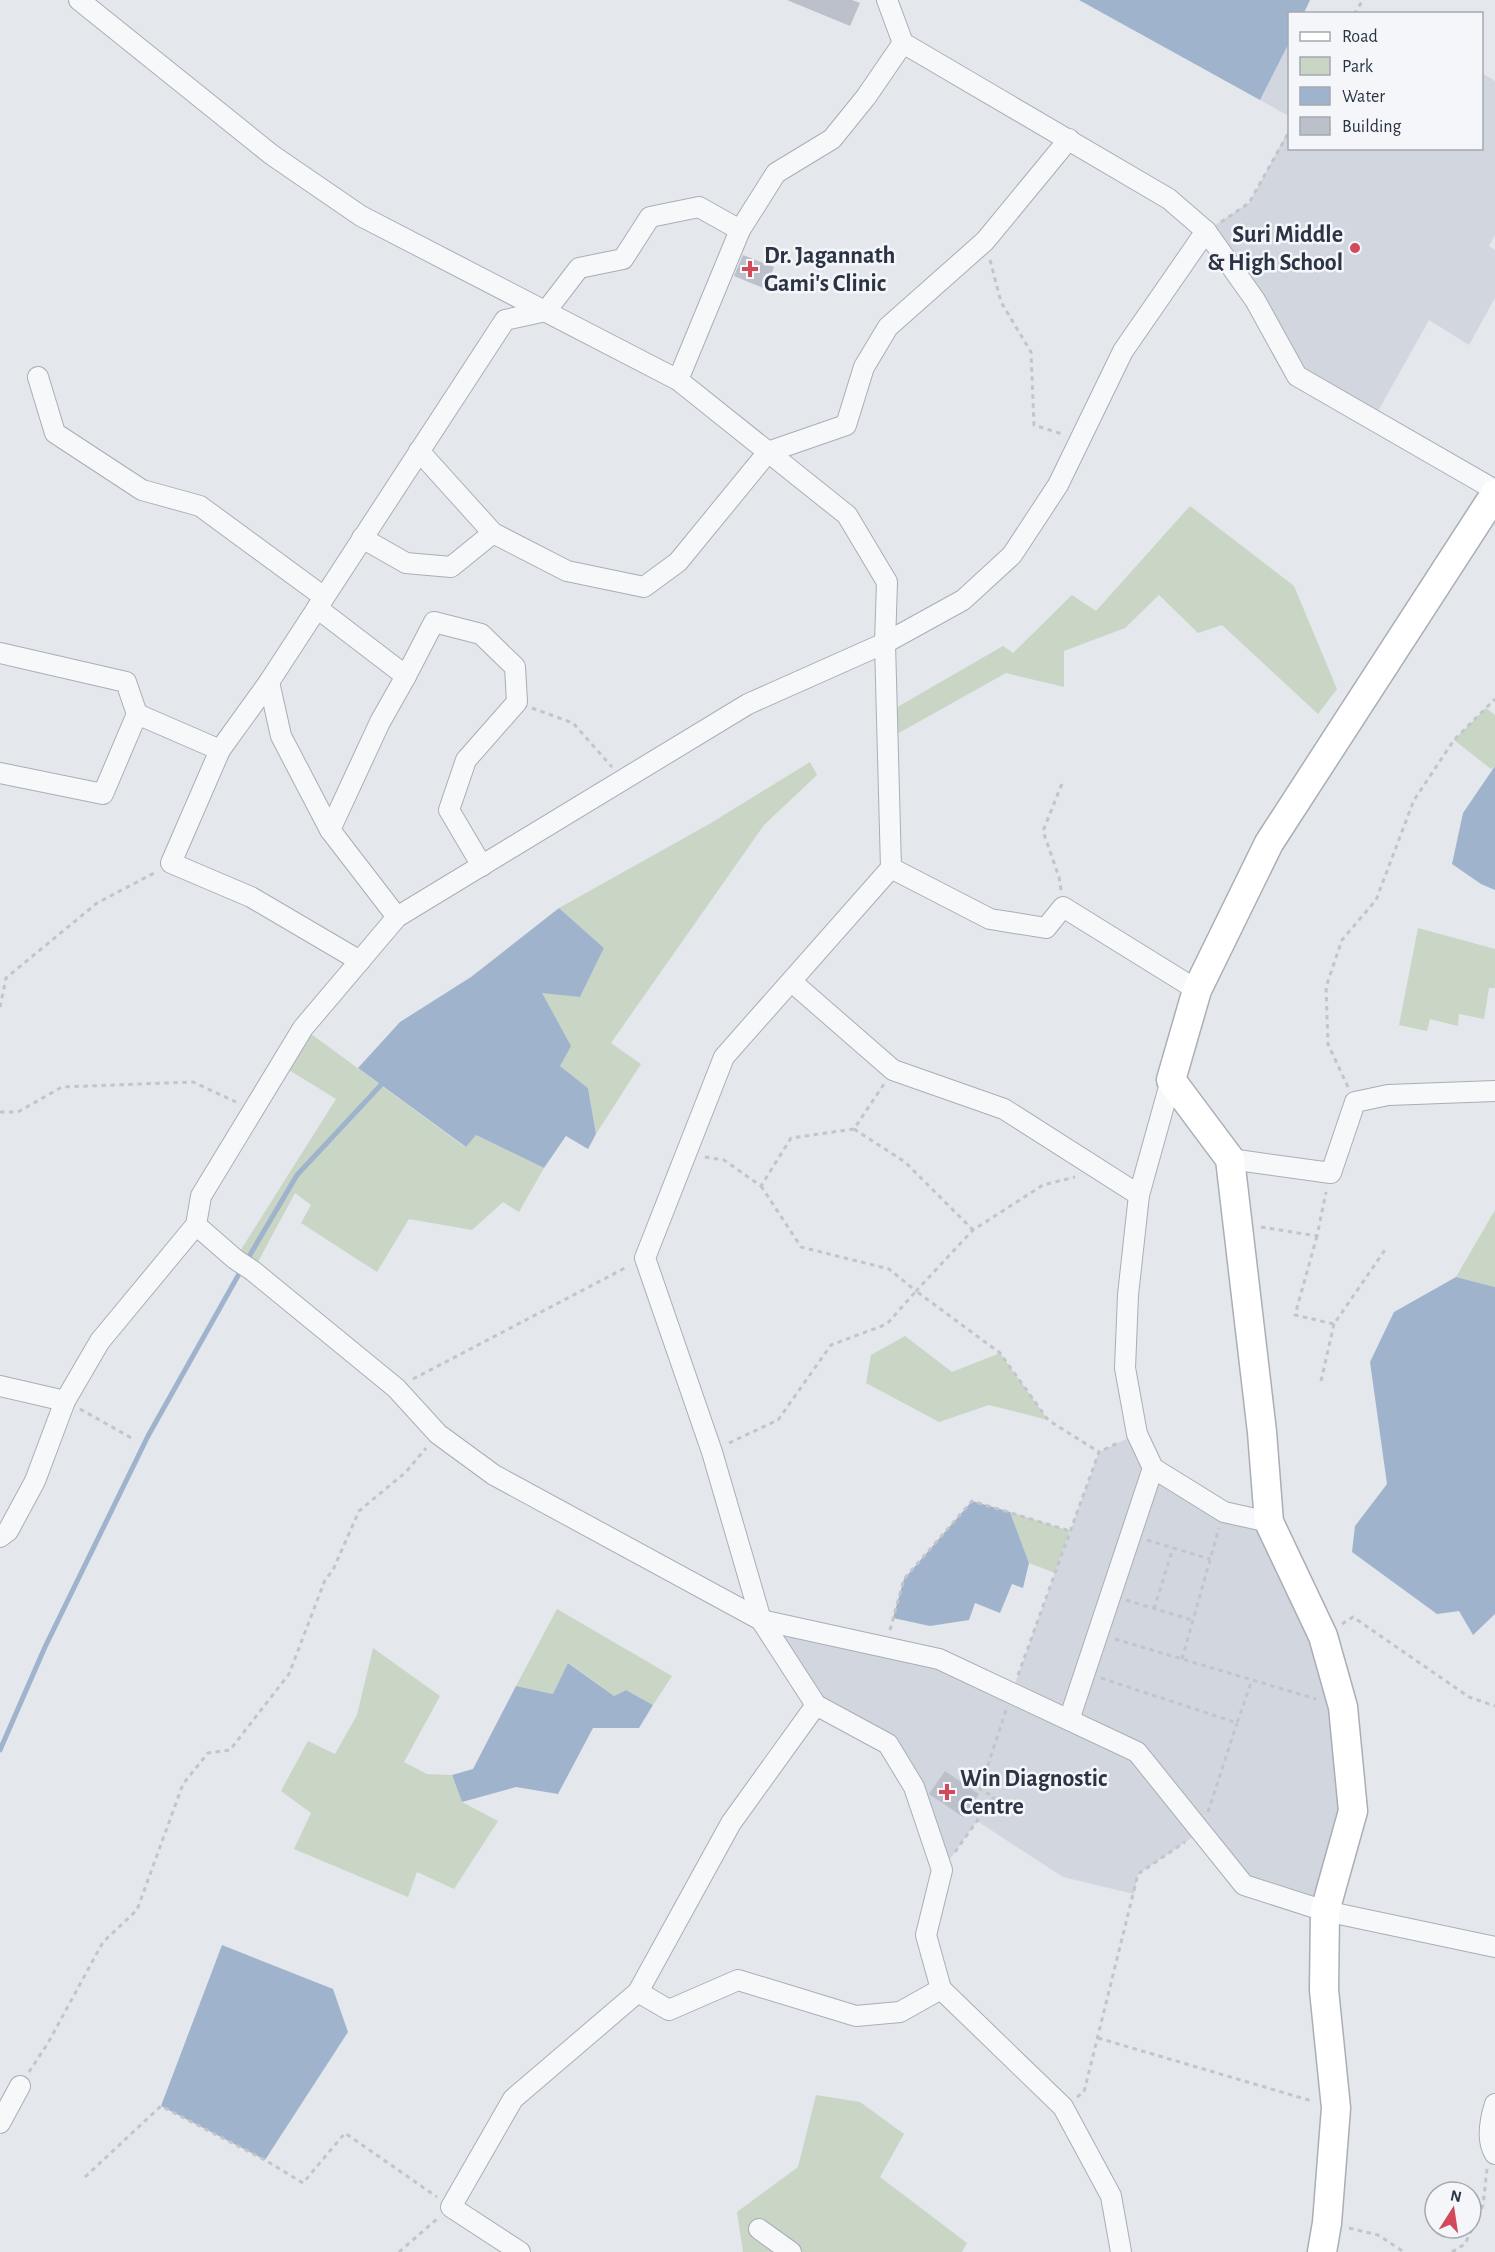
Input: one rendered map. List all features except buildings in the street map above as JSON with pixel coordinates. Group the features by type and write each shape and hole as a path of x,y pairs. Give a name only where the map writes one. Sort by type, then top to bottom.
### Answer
{"main road":[{"path":"1322,2252 1328,2223 1336,2108 1323,1990 1325,1911 1353,1811 1343,1707 1323,1636 1269,1522 1262,1432 1230,1159 1171,1080 1197,990 1269,843 1495,492"}],"street":[{"path":"887,0 903,44 1069,139 1169,200 1206,231 1255,300 1297,376 1495,492"},
{"path":"82,1 272,155 361,216 678,380 847,515 887,582 885,644 891,868 724,1057 645,1258 712,1452 761,1620 816,1705 888,1744 914,1787 942,1870 926,1935 941,1989 1063,2108 1112,2196 1121,2252"},
{"path":"678,380 740,230 776,173 832,139 866,97 903,44"},
{"path":"419,451 493,533 567,570 645,587 678,562 768,452 846,425 864,367 888,327 985,241 1069,139"},
{"path":"360,962 251,897 171,863 220,750 269,682 505,320 546,311 579,268 623,259 650,217 699,207 740,230"},
{"path":"0,1537 8,1531 35,1480 65,1401 100,1341 196,1225 201,1196 303,1028 397,917 748,704 885,644 963,600 1012,555 1058,485 1122,351 1206,231"},
{"path":"38,376 55,433 142,490 200,506 320,602 406,676"},
{"path":"362,538 406,563 451,567 493,533"},
{"path":"330,830 380,722 434,622 481,634 515,667 517,702 466,760 449,810 482,866"},
{"path":"0,653 126,682 137,714 103,794 0,773"},
{"path":"269,682 281,736 330,830 397,917"},
{"path":"137,714 220,750"},
{"path":"891,868 990,919 1046,928 1063,907 1197,990"},
{"path":"792,982 893,1070 1004,1109 1139,1195"},
{"path":"1171,1080 1139,1195 1128,1295 1125,1368 1137,1434 1153,1468 1224,1512 1269,1522"},
{"path":"1230,1159 1330,1173 1355,1102 1388,1095 1495,1091"},
{"path":"196,1225 235,1260 253,1271 396,1388 438,1434 494,1475 761,1620 939,1659 1137,1752 1245,1885 1325,1911 1495,1947"},
{"path":"0,1386 65,1401"},
{"path":"1069,1720 1153,1468"},
{"path":"520,2252 451,2207 513,2099 638,1992 731,1823 816,1705"},
{"path":"638,1992 669,2010 738,1980 856,2016 900,2012 941,1989"},
{"path":"0,2123 20,2086"},
{"path":"1492,2150 1492,2115 1495,2104"},
{"path":"759,2229 791,2252"}],"path":[{"path":"1206,231 1249,203 1288,134"},
{"path":"985,241 1001,302 1031,352 1034,425 1080,440"},
{"path":"1355,1102 1328,1044 1326,987 1342,940 1376,900 1414,800 1454,740 1495,699"},
{"path":"517,702 573,723 623,780"},
{"path":"1063,782 1043,831 1059,877 1063,907"},
{"path":"0,1007 6,978 97,903 171,863"},
{"path":"854,1129 893,1070"},
{"path":"0,1112 18,1112 62,1087 193,1082 254,1110"},
{"path":"761,1186 791,1138 854,1129 905,1162 973,1230"},
{"path":"685,1154 724,1160 761,1186 801,1247 890,1269 1000,1353 1048,1420 1099,1452"},
{"path":"712,1452 777,1420 831,1345 887,1324 973,1230 1043,1185 1100,1170"},
{"path":"1330,1173 1317,1236 1294,1316 1334,1324"},
{"path":"1238,1223 1317,1236"},
{"path":"1321,1381 1334,1324 1387,1247"},
{"path":"396,1388 645,1258"},
{"path":"65,1401 135,1440"},
{"path":"20,2086 48,2043 103,1942 137,1910 183,1784 208,1753 230,1750 289,1674 325,1580 333,1570 359,1511 406,1472 438,1434"},
{"path":"942,1870 994,1797 980,1789 1099,1452 1137,1434"},
{"path":"893,1618 904,1580 972,1501 1071,1530"},
{"path":"1182,1659 1224,1512"},
{"path":"1131,1535 1210,1559"},
{"path":"1154,1609 1173,1548"},
{"path":"1110,1596 1193,1621"},
{"path":"1323,1636 1353,1617 1469,1697 1495,1706"},
{"path":"1098,1634 1343,1707"},
{"path":"1084,1673 1238,1723"},
{"path":"1063,2108 1084,2091 1138,1874 1202,1831 1252,1680"},
{"path":"1098,2038 1336,2108"},
{"path":"85,2177 161,2106 265,2160 303,2183 345,2133 451,2207 399,2252"},
{"path":"1452,2252 1465,2244 1483,2205 1492,2150"},
{"path":"1328,2223 1378,2235 1404,2252"}],"shaded area":[{"path":"1288,45 1288,115 1260,100"},
{"name":"Suri Middle & High School","path":"1483,74 1495,81 1495,235 1489,246 1495,250 1495,298 1469,345 1429,320 1373,420 1297,376 1206,231 1249,203 1288,132 1288,150 1483,150"},
{"path":"1137,1434 1153,1468 1224,1512 1269,1522 1323,1636 1353,1811 1325,1911 1244,1885 1202,1831 1138,1874 1134,1894 1063,1877 977,1821 942,1870 888,1744 816,1705 761,1620 939,1659 1012,1692 1099,1452"}],"green space":[{"path":"1190,506 1294,586 1337,689 1318,714 1222,625 1198,633 1159,595 1125,628 1064,651 1064,687 1006,673 888,739 887,713 1003,646 1013,653 1072,595 1096,611"},
{"path":"1486,708 1495,715 1495,766 1491,769 1454,740"},
{"path":"810,762 817,775 764,825 611,1043 641,1064 596,1134 588,1088 560,1066 541,992 580,997 604,948 559,908 711,823"},
{"path":"1418,928 1495,949 1495,988 1489,988 1484,1019 1459,1014 1458,1026 1430,1019 1427,1031 1399,1025"},
{"path":"303,1028 465,1147 476,1135 544,1168 519,1212 503,1202 472,1230 409,1219 377,1272 301,1223 311,1205 295,1193 253,1271 235,1259 336,1099 281,1065"},
{"path":"1495,1210 1495,1287 1456,1277"},
{"path":"905,1336 952,1372 1000,1353 1048,1420 989,1405 939,1422 866,1383 871,1355"},
{"path":"1010,1512 1070,1531 1055,1573 1029,1563"},
{"path":"557,1609 672,1676 653,1705 626,1690 614,1696 569,1663 553,1694 516,1686"},
{"path":"373,1648 440,1696 404,1762 427,1774 452,1775 462,1802 498,1821 454,1889 417,1872 408,1897 294,1849 311,1813 281,1791 308,1741 335,1754 357,1715"},
{"path":"816,2095 860,2102 904,2134 880,2177 967,2243 962,2252 743,2252 737,2212 798,2167"}],"water":[{"path":"1079,0 1310,0 1304,12 1288,12 1288,45 1260,100"},
{"path":"1495,766 1495,890 1481,884 1452,864 1463,813"},
{"path":"559,908 604,948 580,997 542,993 571,1046 560,1066 588,1088 596,1134 588,1149 566,1136 544,1168 476,1135 466,1147 358,1068 400,1022 471,977"},
{"path":"1456,1277 1495,1287 1495,1614 1473,1635 1459,1611 1437,1614 1352,1552 1355,1526 1387,1484 1370,1362 1394,1312"},
{"path":"972,1501 1010,1512 1029,1563 1023,1588 1012,1584 1000,1613 975,1603 969,1620 930,1626 893,1618 904,1579"},
{"path":"568,1663 614,1696 626,1690 653,1705 639,1728 593,1728 558,1794 516,1787 462,1802 452,1775 473,1769 516,1686 553,1694"},
{"path":"222,1945 333,1989 348,2032 265,2160 161,2106"}],"waterway":[{"path":"0,1750 45,1647 148,1436 244,1265 297,1175 381,1085"}],"place":[{"name":"Suri Middle & High School","path":"1355,248"},
{"name":"Dr. Jagannath Gami's Clinic","path":"750,269"},
{"name":"Win Diagnostic Centre","path":"947,1792"}]}
